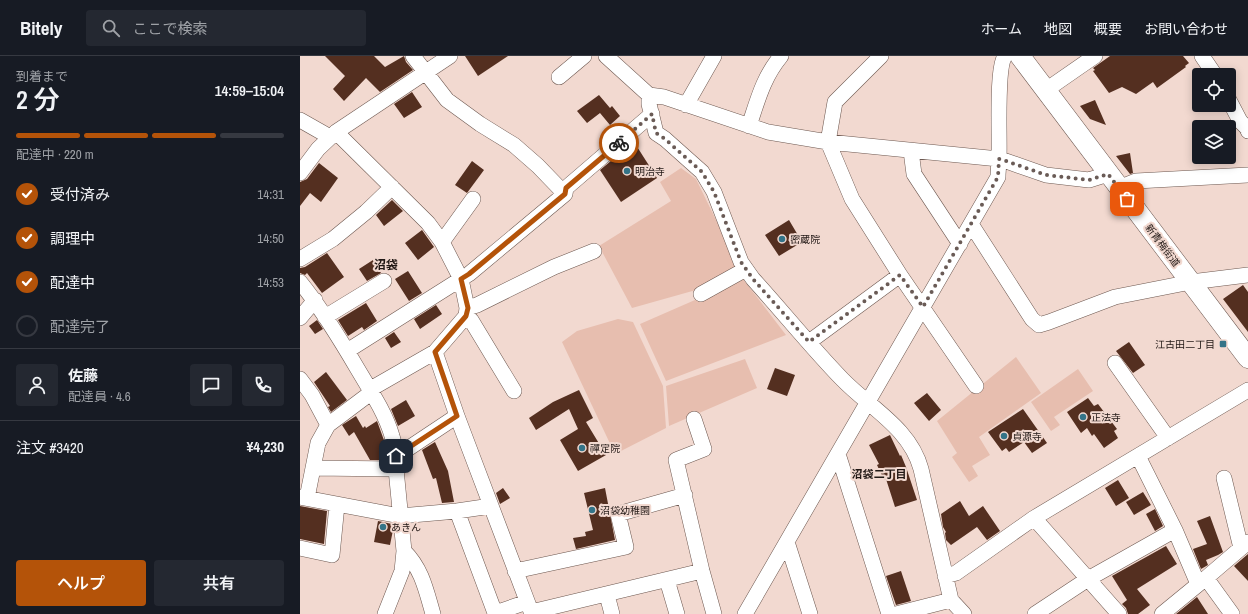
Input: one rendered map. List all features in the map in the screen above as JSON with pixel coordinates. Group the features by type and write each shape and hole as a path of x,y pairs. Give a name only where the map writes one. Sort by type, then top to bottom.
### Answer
{"main road":[{"name":"新青梅街道","path":"1020,56 1248,358"}],"street":[{"path":"413,56 447,100 480,124 514,145 538,166 565,194"},
{"path":"300,173 318,149 333,134 450,56"},
{"path":"559,77 584,56"},
{"path":"606,56 649,95 664,97 768,132 828,142 999,159 1046,175 1089,180 1114,181 1248,175"},
{"path":"686,105 714,56"},
{"path":"750,126 762,85 780,56"},
{"path":"881,56 835,102 828,142 852,200 900,275 976,386"},
{"path":"745,614 998,177 1000,77 1002,60 1005,56"},
{"path":"1046,90 1095,56"},
{"path":"1202,56 1210,68"},
{"path":"649,95 649,104 656,133 665,139 702,172 714,192 741,262 753,279 843,380 895,426 910,443 918,456 951,600 964,614"},
{"path":"1236,112 1240,120 1248,128"},
{"path":"347,350 469,274 565,194 566,188 652,114"},
{"path":"300,120 333,134 392,187 428,222 442,242 461,279 467,312 471,320 514,391"},
{"path":"910,151 914,174 960,244"},
{"path":"300,259 333,239 366,212 392,187"},
{"path":"442,242 473,199"},
{"path":"971,224 1032,319 1039,325 1115,297 1191,282 1248,275"},
{"path":"491,506 457,511 400,516 337,505 303,497 313,468 318,442 328,425 368,395 374,388 435,352 467,312 477,305 554,267 594,251"},
{"path":"701,294 746,269"},
{"path":"809,342 900,275"},
{"path":"325,317 384,281"},
{"path":"300,282 315,300 347,350 371,391 390,428 396,463 404,551 402,571 385,614"},
{"path":"300,318 315,300"},
{"path":"435,352 457,416 530,609"},
{"path":"1115,363 1168,438"},
{"path":"300,379 312,395 328,425"},
{"path":"945,576 956,573 1034,518 1248,390"},
{"path":"313,468 396,463 457,416"},
{"path":"694,419 704,449 676,460 702,571 714,614"},
{"path":"838,454 889,614"},
{"path":"1138,456 1202,581 1232,614"},
{"path":"1162,614 1246,544 1224,478"},
{"path":"515,571 626,547 618,514 685,495"},
{"path":"300,548 332,555 337,505"},
{"path":"457,511 495,613 530,609 607,594 702,571"},
{"path":"1034,518 1119,614"},
{"path":"1035,614 1088,579 1175,530"},
{"path":"786,542 810,614"},
{"path":"404,551 414,561 422,576 433,614"},
{"path":"667,580 677,614"},
{"path":"607,594 612,614"},
{"path":"896,614 951,600"}],"shaded area":[{"path":"681,168 696,179 739,267 696,290 632,308 599,246 671,201 660,182"},
{"path":"743,279 786,335 666,381 640,324"},
{"path":"618,319 633,322 663,386 666,428 619,452 614,452 562,342 577,331"},
{"path":"1016,357 1041,393 979,437 990,455 972,466 978,476 969,482 952,457 957,453 937,421"},
{"path":"745,359 757,388 669,426 666,386"},
{"path":"1078,369 1093,391 1054,417 1060,425 1051,431 1031,402"}],"building":[{"path":"325,56 374,56 385,67 404,56 406,62 413,70 380,92 366,78 344,101 333,89 345,76"},
{"path":"465,56 508,56 478,76"},
{"path":"1110,56 1183,56 1189,63 1185,66 1186,67 1157,88 1153,82 1136,94 1122,87 1109,93 1093,71 1095,70 1093,68"},
{"path":"412,92 422,107 404,118 394,104"},
{"path":"599,95 610,108 612,106 620,116 610,125 600,113 587,123 577,111"},
{"path":"1095,100 1106,125 1090,119 1080,106"},
{"path":"634,142 657,178 621,202 600,170"},
{"path":"1130,153 1133,173 1130,174 1116,156"},
{"path":"472,161 484,170 467,193 455,185"},
{"path":"319,163 338,178 321,202 310,193 300,206 300,182 307,179"},
{"path":"392,200 403,211 384,226 376,215"},
{"path":"789,220 802,242 779,256 765,235"},
{"path":"422,230 434,247 418,260 405,243"},
{"path":"327,253 344,277 322,293 307,273 305,275 300,273 300,268 305,267"},
{"path":"373,260 381,273 367,281 359,269"},
{"path":"408,271 422,293 409,301 395,279"},
{"path":"1243,285 1248,292 1248,332 1223,299"},
{"path":"366,303 377,321 364,330 362,327 348,336 338,320"},
{"path":"436,305 442,314 420,329 414,319"},
{"path":"317,320 323,329 315,334 309,326"},
{"path":"394,332 401,342 391,348 385,338"},
{"path":"1129,342 1145,365 1133,373 1116,351"},
{"path":"775,368 795,375 787,396 767,389"},
{"path":"326,372 347,400 331,412 328,407 330,406 314,382"},
{"path":"579,390 593,418 586,422 606,455 578,471 560,440 578,429 569,409 536,430 529,418 553,402"},
{"path":"927,393 941,410 929,421 914,403"},
{"path":"1088,398 1094,406 1098,404 1117,429 1114,431 1118,438 1104,448 1094,434 1092,436 1087,428 1081,433 1067,412"},
{"path":"406,400 415,416 398,426 391,409"},
{"path":"1023,409 1047,443 1032,453 1024,442 1009,452 1006,448 1002,451 988,432"},
{"path":"356,416 363,428 365,426 366,428 377,421 385,443 386,460 370,460 354,432 349,436 342,425"},
{"path":"890,435 906,467 917,500 895,507 886,479 884,480 877,465 879,464 869,445"},
{"path":"435,442 448,471 454,502 442,503 436,478 433,479 422,450"},
{"path":"1118,480 1129,498 1116,506 1105,488"},
{"path":"503,488 510,498 500,504 496,493"},
{"path":"605,488 615,540 576,549 573,538 586,536 585,532 593,530 584,493"},
{"path":"1143,492 1151,505 1134,515 1126,502"},
{"path":"960,501 969,516 983,506 1000,531 987,540 977,527 951,545 946,540 946,532 943,527 941,514"},
{"path":"300,506 327,511 324,544 300,539"},
{"path":"1155,509 1163,526 1155,531 1146,514"},
{"path":"1210,516 1223,552 1206,560 1208,565 1201,569 1193,549 1207,544 1197,521"},
{"path":"378,521 392,524 393,530 390,545 374,542"},
{"path":"1166,546 1177,564 1137,589 1150,605 1138,614 1128,614 1126,608 1122,604 1127,600 1112,576"},
{"path":"1248,554 1248,581 1234,566"},
{"path":"901,571 911,601 896,605 886,576"},
{"path":"1197,597 1208,614 1176,614"}],"way so far":[{"path":"619,143 652,114 656,133 665,139 702,172 714,192 741,262 753,279 809,342 900,275 923,307 998,177 999,159 1046,175 1089,180 1108,174 1127,199"}],"place":[{"name":"明治寺","path":"627,171"},
{"name":"密蔵院","path":"782,239"},
{"name":"江古田二丁目","path":"1223,344"},
{"name":"正法寺","path":"1083,417"},
{"name":"貞源寺","path":"1004,436"},
{"name":"禪定院","path":"582,448"},
{"name":"沼袋幼稚園","path":"592,510"},
{"name":"あきん","path":"383,527"}],"district":[{"name":"沼袋","path":"386,265"},
{"name":"沼袋二丁目","path":"879,474"}],"route":[{"path":"396,456 457,416 435,352 466,316 468,308 461,279 565,194 566,188 619,143"}]}
